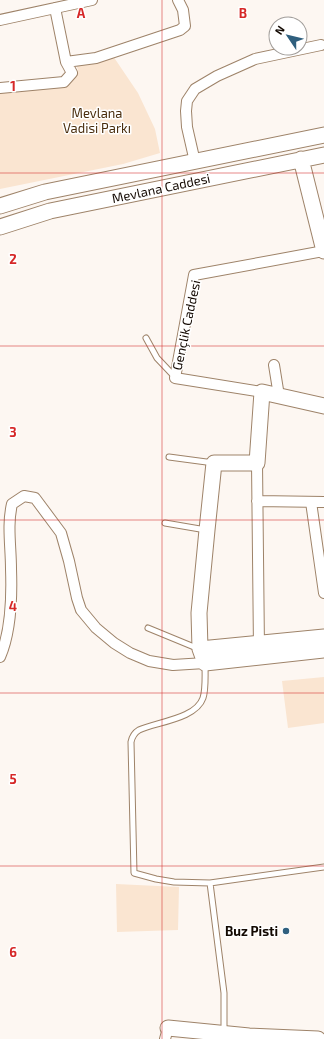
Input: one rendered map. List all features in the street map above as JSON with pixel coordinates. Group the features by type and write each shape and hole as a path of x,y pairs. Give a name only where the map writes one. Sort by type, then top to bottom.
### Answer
{"street":[{"path":"0,20 92,0"},
{"path":"66,62 96,58 180,30 185,26 183,10 178,0"},
{"path":"0,88 64,82 72,73 66,62 55,8"},
{"path":"195,162 187,127 186,111 187,101 195,89 217,76 255,59 321,45"},
{"name":"Mevlana Caddesi","path":"0,206 45,192 324,135"},
{"name":"Mevlana Caddesi","path":"0,227 50,211 324,155"},
{"path":"302,159 324,251"},
{"path":"45,192 50,211"},
{"name":"Gençlik Caddesi","path":"324,251 194,275 175,378 262,392 324,406"},
{"path":"274,365 278,396"},
{"path":"259,651 257,463 262,392"},
{"path":"202,656 199,614 214,463 257,463"},
{"path":"0,657 9,620 11,570 9,537 10,512 12,504 24,496 35,498 61,533 81,610 96,628 114,643 130,652 149,661 173,665 202,656 259,651 324,650"},
{"path":"257,502 324,502"},
{"path":"311,502 324,593"},
{"path":"259,651 324,637"},
{"path":"166,1034 224,1034 249,1038 318,1039"}],"lane":[{"path":"146,338 157,358 175,378"},
{"path":"169,457 214,463"},
{"path":"165,523 207,530"},
{"path":"148,628 202,656 203,697 199,705 192,710 170,720 138,730 133,736 131,742 134,873 162,880 210,883 324,867"},
{"path":"210,883 224,993 224,1034"}],"green space":[{"name":"Mevlana Vadisi Parkı","path":"111,53 138,93 155,129 160,153 123,164 0,189 0,89 70,81 78,70 75,61"},
{"path":"324,677 324,723 288,728 282,681"},
{"path":"116,884 179,887 178,930 117,932"}],"place":[{"name":"Buz Pisti","path":"286,931"}]}
